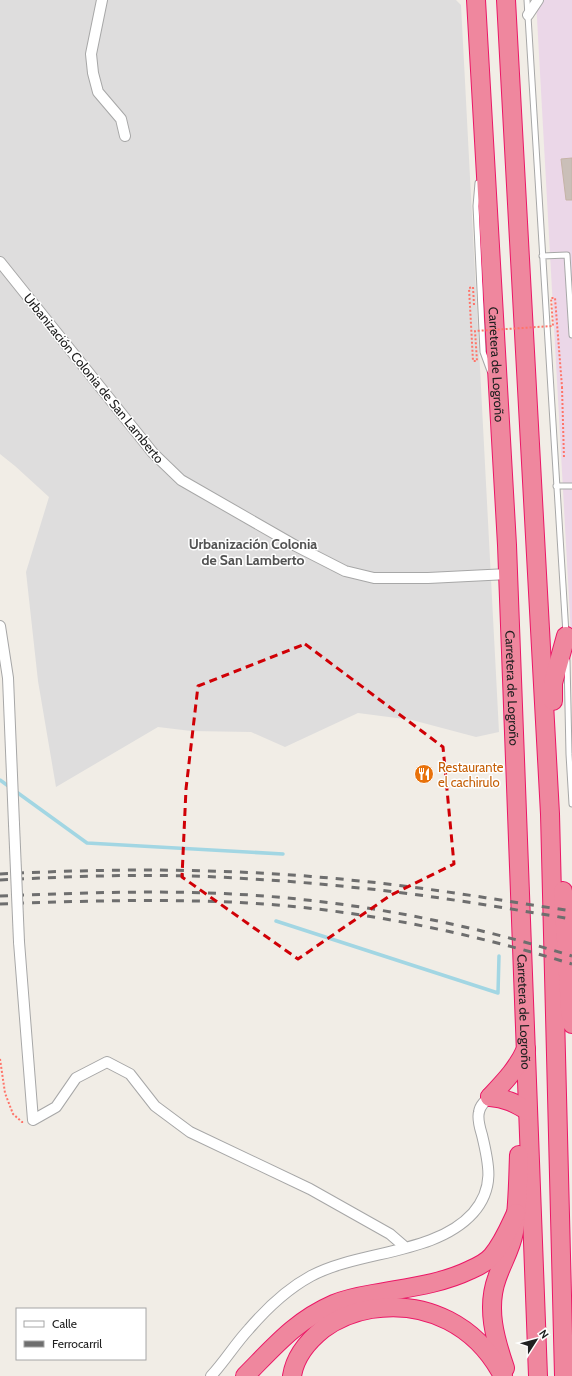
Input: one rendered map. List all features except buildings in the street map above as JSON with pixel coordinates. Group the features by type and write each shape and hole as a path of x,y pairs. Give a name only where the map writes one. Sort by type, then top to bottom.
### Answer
{"highway":[{"name":"Carretera de Logroño","path":"476,0 508,574 538,1376"},
{"path":"506,0 550,814"},
{"path":"564,1376 550,814 553,683 566,636"},
{"path":"550,832 564,894 572,1024"},
{"path":"490,1097 515,1071 526,1049"},
{"path":"490,1097 504,1099 518,1104 528,1113 520,1134 514,1233 510,1249 492,1291 495,1334 508,1376"},
{"path":"245,1376 275,1344 291,1330 314,1314 336,1303 363,1295 439,1281 460,1275 477,1267 492,1257 516,1213"},
{"path":"292,1376 299,1356 306,1344 329,1325 342,1317 361,1311 397,1306 414,1308 434,1314 448,1320 464,1330 479,1342 497,1365 503,1376"}],"street":[{"path":"102,0 91,54 93,73 98,92 121,119 125,136"},
{"path":"528,15 538,0"},
{"name":"Urbanización Colonia de San Lamberto","path":"0,262 44,319 153,453 181,480 296,546 345,571 374,578 428,578 508,574"},
{"path":"0,626 8,678 19,942 33,1120 56,1107 76,1078 107,1062 130,1074 155,1106 190,1132 310,1189 390,1234 405,1248"},
{"path":"211,1376 248,1329 271,1306 299,1284 312,1276 332,1268 359,1259 405,1248 440,1236 457,1226 473,1213 484,1197 489,1179 489,1170 478,1116 482,1106 490,1097"}],"lane":[{"path":"527,0 566,636 569,754 572,804"},
{"path":"480,167 484,136"},
{"path":"479,175 476,206 483,352 498,389"},
{"path":"542,256 567,255 572,336"},
{"path":"556,486 572,486"}],"path":[{"path":"474,304 473,287 469,288 473,361 477,361 475,331 553,326 551,298 555,298 562,387 565,465"},
{"path":"0,1059 5,1093 12,1114 22,1122 33,1120"}],"highlighted area":[{"path":"305,644 443,747 454,864 391,895 298,959 182,877 186,789 198,686"}],"shaded area":[{"path":"0,0 456,0 461,5 499,732 476,737 412,720 358,713 285,747 251,732 191,731 158,727 56,787 38,681 26,572 49,497 0,454"},
{"path":"536,0 572,0 572,635 571,635"}],"waterway":[{"path":"0,780 87,843 283,854"},
{"path":"276,921 498,993 499,956"}],"railway":[{"path":"0,874 132,870 263,873 406,886 572,911"},
{"path":"0,880 88,876 206,876 406,893 572,919"},
{"path":"0,896 175,892 233,894 319,901 405,914 447,923 572,956"},
{"path":"0,904 86,901 172,901 230,902 317,909 403,922 446,931 572,964"}],"place":[{"name":"Restaurante el cachirulo","path":"424,774"}],"district":[{"name":"Urbanización Colonia de San Lamberto","path":"253,552"}]}
